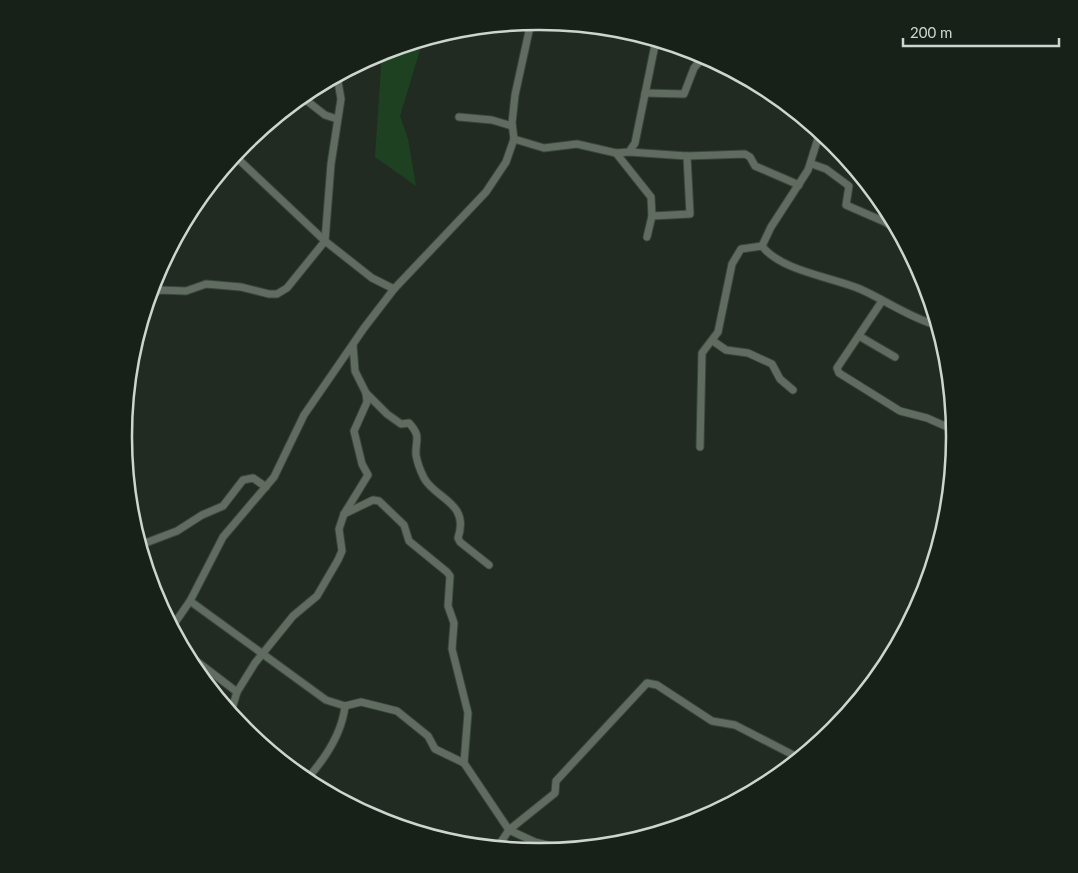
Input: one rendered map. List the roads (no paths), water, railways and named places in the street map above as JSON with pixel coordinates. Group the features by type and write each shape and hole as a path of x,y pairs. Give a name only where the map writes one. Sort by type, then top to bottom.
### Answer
{"street":[{"path":"177,621 190,602 223,537 266,487 282,462 304,415 353,345 394,288 486,192 506,162 514,139 512,126 519,72 529,30"},
{"path":"629,152 635,142 654,47"},
{"path":"645,93 684,94 694,68 698,63"},
{"path":"160,290 186,290 206,284 241,287 269,294 283,292 325,241 337,119 341,99 338,83"},
{"path":"308,102 324,115 337,119"},
{"path":"459,117 492,120 512,126"},
{"path":"514,139 544,148 577,144 616,153 629,152 687,156 745,154 750,157 755,166 799,185"},
{"path":"762,246 771,227 812,164 818,141"},
{"path":"616,153 651,197 652,216 647,237"},
{"path":"652,216 690,214 687,156"},
{"path":"240,161 325,241 372,278 394,288"},
{"path":"812,164 826,169 849,186 846,205 884,221"},
{"path":"762,246 767,252 779,259 823,278 850,285 922,321 929,322"},
{"path":"700,447 702,355 718,332 734,259 741,248 762,246"},
{"path":"882,301 837,368 839,373 900,411 927,418 946,426"},
{"path":"859,336 894,357"},
{"path":"713,341 726,350 748,353 772,364 780,379 793,390"},
{"path":"353,345 355,372 366,393 387,414 401,424 409,423 413,427 419,441 416,455 424,477 450,502 458,515 461,522 458,538 460,542 489,564"},
{"path":"233,705 238,692 256,663 297,612 317,596 342,551 340,529 344,514 368,475 362,464 354,431 366,404 366,393"},
{"path":"146,543 177,531 202,515 222,506 243,480 253,478 266,487"},
{"path":"344,514 373,500 379,501 404,525 408,541 443,567 450,576 448,606 454,623 452,649 468,713 468,738 464,748 464,763"},
{"path":"190,602 265,654 326,700 345,706 361,702 397,711 428,736 435,749 464,763 509,830 539,843"},
{"path":"205,667 238,692"},
{"path":"502,841 509,830 555,792 556,782 647,683 657,685 712,721 735,725 792,754"},
{"path":"311,773 327,752 340,725 345,706"}]}
